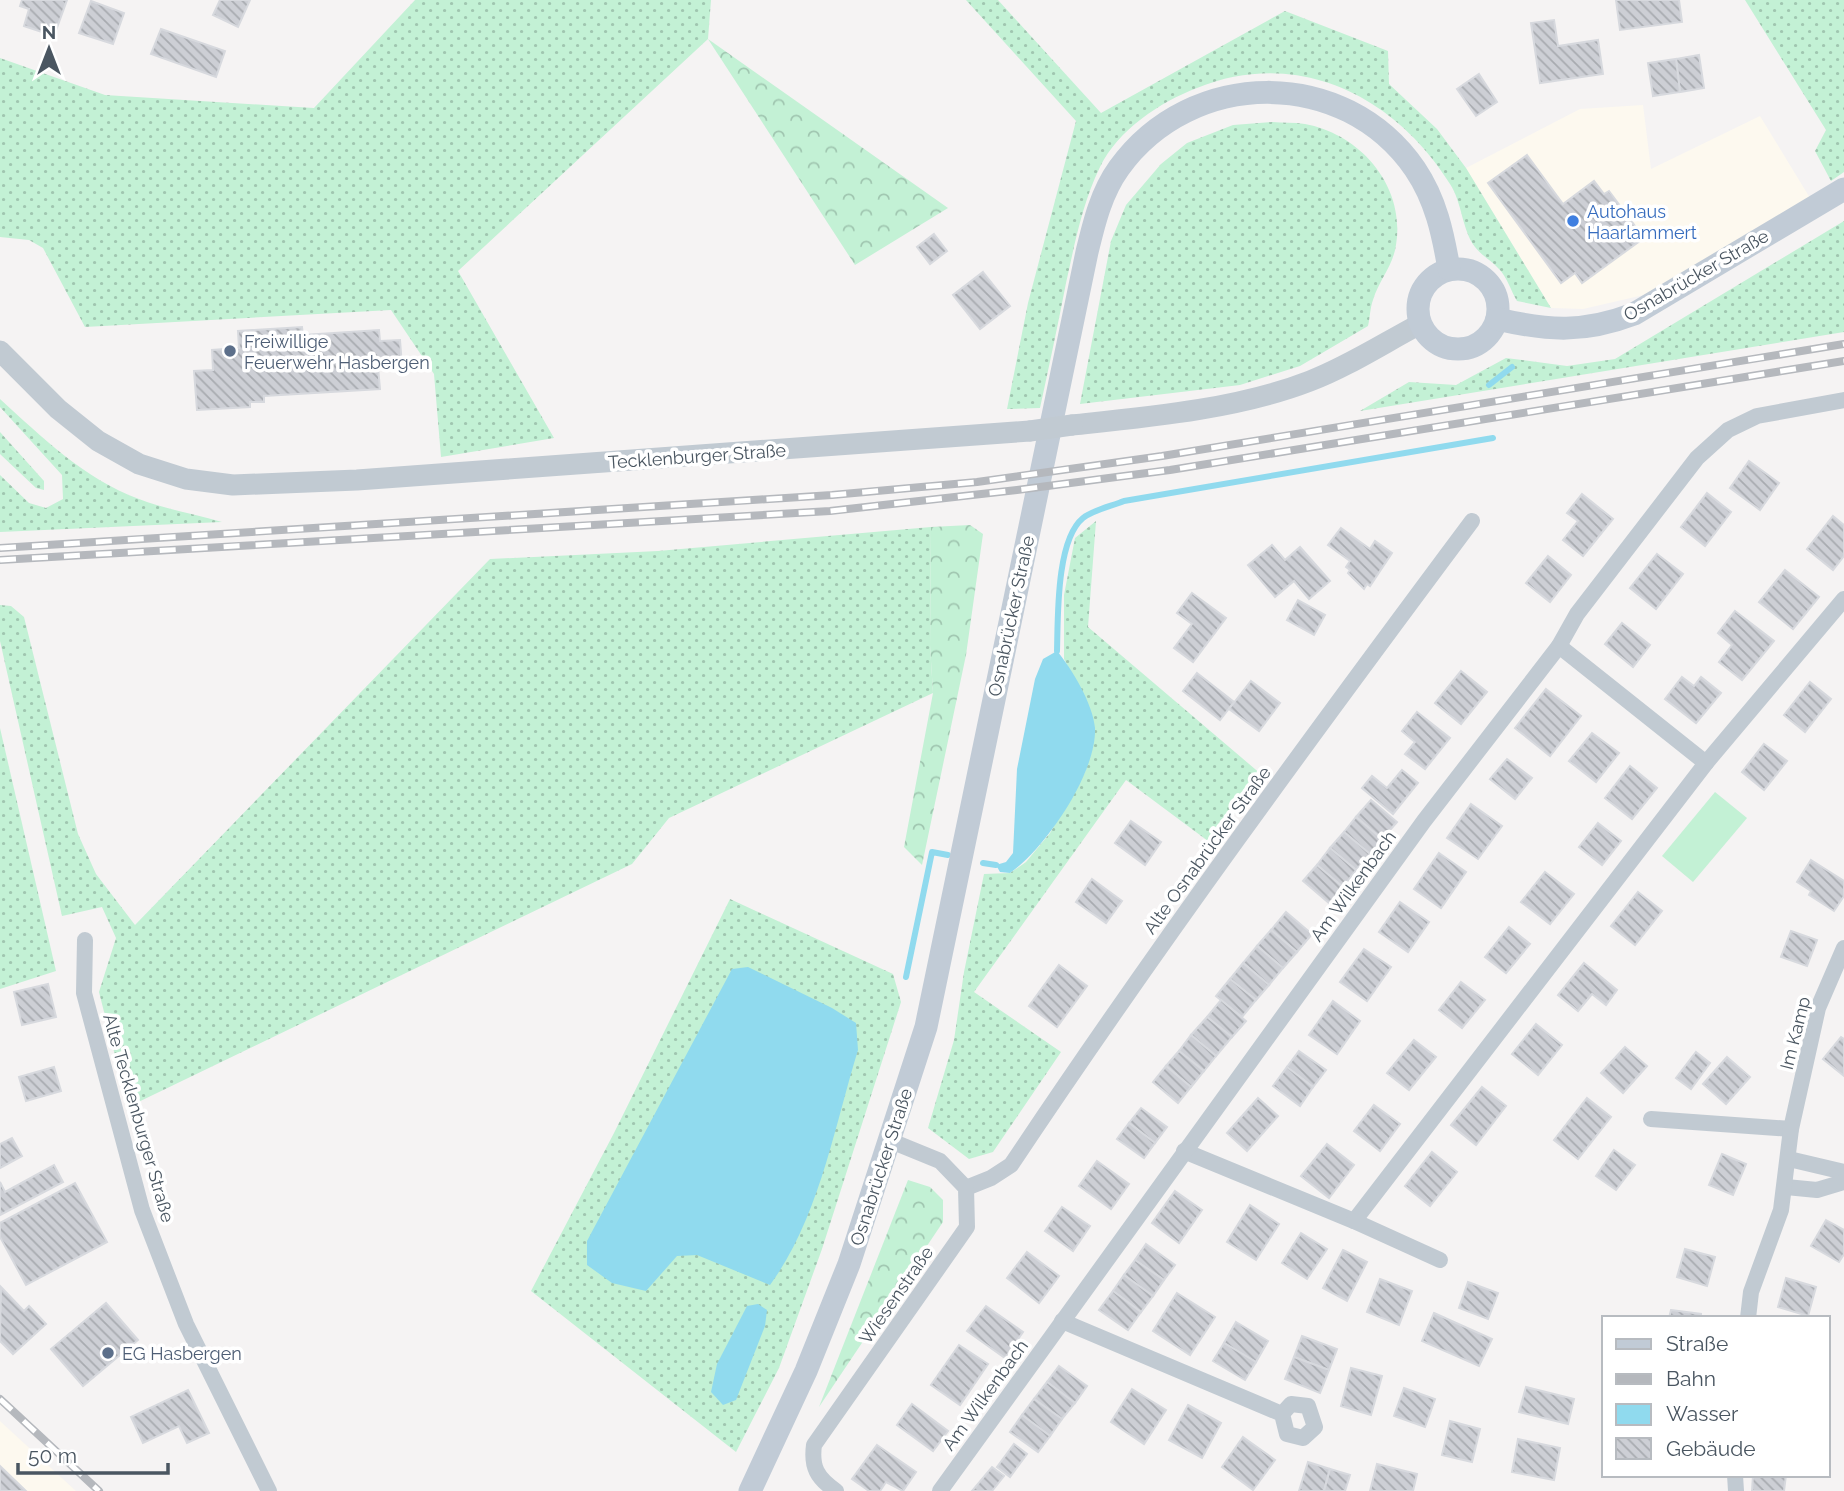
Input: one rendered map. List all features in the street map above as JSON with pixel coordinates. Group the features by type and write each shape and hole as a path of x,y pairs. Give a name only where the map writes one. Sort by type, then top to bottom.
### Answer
{"main road":[{"name":"Osnabrücker Straße","path":"750,1491 806,1371 849,1264 926,1027 1087,252 1098,207 1118,169 1147,135 1183,110 1224,95 1261,90 1296,93 1329,101 1380,132 1414,168 1433,200 1449,269"},
{"name":"Osnabrücker Straße","path":"1497,319 1532,327 1568,329 1601,326 1634,314 1844,189"},
{"path":"1449,269 1472,271 1490,284 1496,296 1497,319 1486,338 1464,349 1438,344 1427,336 1420,324 1417,306 1420,293 1434,276 1449,269"}],"street":[{"name":"Tecklenburger Straße","path":"0,351 58,409 98,441 139,464 174,476 233,485 357,480 1030,431 1238,401 1279,392 1312,380 1420,324"},
{"name":"Am Wilkenbach","path":"940,1491 1424,821 1559,646 1577,614 1697,458 1728,430 1757,416 1844,400"},
{"name":"Alte Osnabrücker Straße","path":"966,1188 1011,1166 1106,1024 1337,701 1472,521"},
{"path":"1354,1221 1706,763 1844,599"},
{"path":"1559,646 1706,763"},
{"name":"Alte Tecklenburger Straße","path":"85,940 84,993 142,1210 186,1324 269,1491"},
{"name":"Im Kamp","path":"1748,1316 1751,1292 1786,1187 1791,1129 1818,1008 1844,948"},
{"path":"1651,1119 1791,1129"},
{"path":"891,1140 940,1161 966,1188"},
{"path":"1184,1151 1354,1221 1440,1260"},
{"path":"1790,1159 1844,1172"},
{"path":"1786,1187 1817,1190 1844,1182"},
{"name":"Wiesenstraße","path":"836,1491 819,1478 812,1463 814,1445 967,1227 966,1188"},
{"path":"1062,1321 1282,1414"}],"shaded area":[{"path":"1643,105 1651,169 1760,116 1810,198 1648,294 1583,309 1551,308 1466,168 1580,109"},
{"path":"0,1421 76,1491 0,1491"}],"green space":[{"path":"415,0 711,0 708,39 458,271 554,438 441,457 434,374 391,310 85,327 43,248 29,240 0,237 0,58 105,95 314,108"},
{"path":"966,0 998,0 1101,113 1285,11 1388,51 1389,84 1437,129 1466,168 1551,308 1517,301 1502,272 1471,240 1450,184 1427,153 1401,126 1372,104 1341,88 1307,77 1271,73 1235,77 1197,88 1155,109 1129,129 1108,154 1088,195 1080,224 1040,408 1007,409 1028,303 1076,121"},
{"path":"1745,0 1844,0 1844,172 1831,181 1815,151 1826,130"},
{"path":"708,39 948,208 855,265"},
{"path":"1272,122 1305,124 1344,139 1361,151 1386,183 1394,203 1396,245 1373,300 1368,326 1300,366 1240,385 1080,404 1111,241 1126,205 1161,164 1187,143 1233,125"},
{"path":"1844,221 1844,332 1360,411 1409,382 1456,385 1506,358 1567,366 1615,359"},
{"path":"0,399 65,456 119,491 149,503 222,522 0,532 0,475 29,503 46,508 63,499 62,475 0,407"},
{"path":"0,432 44,481 44,490 36,488 0,454"},
{"path":"1096,521 1088,627 1262,775 1212,844 1126,780 974,992 1061,1052 993,1152 969,1159 928,1128 954,1040 964,972 984,874 1010,873 1026,862 1050,833 1085,772 1093,746 1089,708 1064,659 1064,595 1075,538"},
{"path":"970,525 983,534 966,655 922,865 904,847 933,693 930,645 931,527"},
{"path":"931,527 930,645 933,693 669,818 632,864 128,1107 99,992 116,938 102,907 62,916 0,641 0,605 11,606 24,617 78,834 96,874 135,925 490,559 658,551"},
{"path":"0,728 56,971 0,989"},
{"path":"1715,792 1747,818 1693,882 1662,856"},
{"path":"730,899 893,974 901,1002 822,1249 779,1368 736,1452 531,1291 614,1133"},
{"path":"908,1180 930,1187 943,1200 943,1222 819,1407"}],"water":[{"path":"1057,651 1075,677 1090,708 1095,728 1093,746 1078,787 1053,828 1024,862 1010,873 1000,872 996,865 1006,862 1013,853 1017,769 1035,679 1043,659"},
{"path":"748,967 832,1008 856,1023 858,1050 823,1172 801,1231 770,1285 697,1255 677,1256 646,1291 612,1283 587,1265 587,1241 732,969"},
{"path":"758,1304 767,1310 765,1326 736,1400 723,1405 711,1392 717,1364 747,1306"}],"building":[{"path":"22,0 67,0 54,36 24,26 29,9 20,6"},
{"path":"220,0 250,0 238,27 213,15"},
{"path":"1616,0 1679,0 1682,22 1620,30"},
{"path":"91,1 124,13 113,44 79,33"},
{"path":"1554,20 1558,46 1598,40 1603,74 1540,83 1531,23"},
{"path":"161,29 225,51 216,77 151,54"},
{"path":"1699,55 1704,88 1680,92 1676,59"},
{"path":"1676,59 1680,92 1653,96 1648,63"},
{"path":"1479,74 1497,102 1476,116 1457,89"},
{"name":"Autohaus Haarlammert","path":"1527,155 1563,204 1594,181 1604,194 1609,191 1644,238 1582,283 1575,273 1561,283 1488,183"},
{"path":"934,234 947,251 930,264 917,247"},
{"path":"983,272 1010,306 980,329 953,295"},
{"path":"302,327 303,335 379,330 380,341 400,340 402,366 378,367 380,389 264,396 264,402 250,402 250,407 197,410 194,371 213,370 212,350 239,348 238,331"},
{"path":"1749,461 1779,483 1760,510 1730,488"},
{"path":"1707,493 1731,512 1705,546 1681,527"},
{"path":"1582,494 1613,519 1583,556 1563,540 1578,521 1567,513"},
{"path":"1833,516 1844,525 1844,556 1833,570 1807,549"},
{"path":"1341,528 1370,549 1375,541 1392,553 1370,586 1367,584 1364,589 1348,573 1350,570 1346,567 1350,561 1328,545"},
{"path":"1272,545 1285,560 1300,547 1330,581 1309,599 1294,581 1275,597 1248,565"},
{"path":"1657,554 1683,574 1656,609 1630,588"},
{"path":"1548,556 1571,575 1550,602 1526,583"},
{"path":"1785,570 1819,597 1793,629 1759,602"},
{"path":"1192,593 1226,618 1193,662 1174,648 1192,624 1177,613"},
{"path":"1298,600 1325,615 1314,635 1287,620"},
{"path":"1735,611 1774,641 1742,680 1719,662 1732,645 1718,633"},
{"path":"1622,623 1650,645 1633,667 1605,644"},
{"path":"1461,671 1487,692 1461,724 1435,703"},
{"path":"1197,673 1234,702 1220,720 1183,691"},
{"path":"1682,677 1694,686 1701,677 1721,693 1696,723 1665,699"},
{"path":"1251,681 1280,703 1259,731 1229,709"},
{"path":"1810,682 1831,699 1805,732 1784,715"},
{"path":"1546,689 1581,716 1550,756 1515,728"},
{"path":"1417,712 1450,738 1425,769 1405,754 1415,742 1402,731"},
{"path":"1592,733 1619,753 1596,782 1569,761"},
{"path":"1764,744 1787,761 1764,790 1742,772"},
{"path":"1507,759 1532,778 1515,799 1490,779"},
{"path":"1630,766 1657,788 1632,819 1605,798"},
{"path":"1402,770 1418,783 1393,814 1362,788 1372,776 1387,788"},
{"path":"1371,800 1397,822 1382,839 1356,817"},
{"path":"1471,804 1502,826 1478,859 1447,838"},
{"path":"1356,817 1382,839 1370,854 1344,832"},
{"path":"1131,821 1161,842 1145,865 1115,843"},
{"path":"1598,823 1621,841 1602,865 1579,847"},
{"path":"1344,832 1370,854 1356,870 1330,848"},
{"path":"1330,848 1356,870 1343,887 1317,865"},
{"path":"1439,853 1466,872 1441,908 1414,889"},
{"path":"1811,860 1844,881 1844,896 1834,911 1809,895 1811,891 1797,882"},
{"path":"1317,865 1343,887 1329,903 1303,881"},
{"path":"1545,872 1574,894 1550,924 1521,902"},
{"path":"1092,879 1122,901 1106,923 1076,902"},
{"path":"1638,892 1662,911 1635,945 1611,926"},
{"path":"1400,902 1429,922 1408,952 1379,932"},
{"path":"1286,912 1312,934 1297,952 1271,930"},
{"path":"1509,927 1530,944 1506,973 1485,957"},
{"path":"1271,930 1297,952 1283,968 1257,946"},
{"path":"1791,931 1817,940 1807,966 1781,957"},
{"path":"1257,946 1283,968 1269,985 1243,963"},
{"path":"1364,949 1391,967 1367,1001 1340,982"},
{"path":"1243,963 1269,985 1256,1000 1230,979"},
{"path":"1584,963 1617,990 1606,1005 1592,994 1578,1011 1558,995"},
{"path":"1059,965 1087,986 1057,1027 1029,1006"},
{"path":"1230,979 1256,1000 1242,1017 1216,996"},
{"path":"1461,982 1485,1000 1462,1028 1439,1010"},
{"path":"48,984 56,1017 22,1025 14,992"},
{"path":"1221,1000 1246,1021 1232,1037 1207,1017"},
{"path":"1333,1001 1360,1021 1337,1054 1309,1035"},
{"path":"1207,1017 1232,1037 1216,1056 1191,1035"},
{"path":"1536,1024 1562,1045 1538,1075 1512,1054"},
{"path":"1191,1035 1216,1056 1204,1071 1179,1051"},
{"path":"1841,1037 1844,1039 1844,1076 1823,1059"},
{"path":"1414,1040 1436,1057 1409,1090 1387,1073"},
{"path":"1625,1047 1647,1066 1623,1093 1601,1073"},
{"path":"1179,1051 1204,1071 1191,1087 1166,1066"},
{"path":"1299,1051 1326,1070 1313,1087 1287,1067"},
{"path":"1696,1052 1710,1063 1691,1089 1676,1078"},
{"path":"1727,1057 1750,1077 1726,1104 1703,1084"},
{"path":"1166,1066 1191,1087 1178,1103 1153,1082"},
{"path":"54,1067 61,1091 26,1101 19,1077"},
{"path":"1287,1067 1313,1087 1300,1106 1273,1086"},
{"path":"1482,1087 1506,1106 1476,1145 1451,1125"},
{"path":"1258,1098 1278,1116 1247,1151 1227,1133"},
{"path":"1587,1098 1611,1117 1578,1159 1554,1140"},
{"path":"1374,1105 1400,1124 1380,1151 1354,1131"},
{"path":"1141,1108 1167,1127 1155,1143 1129,1123"},
{"path":"1129,1123 1155,1143 1144,1158 1117,1139"},
{"path":"12,1138 22,1156 0,1168 0,1144"},
{"path":"1327,1144 1354,1165 1329,1198 1301,1176"},
{"path":"1614,1150 1635,1165 1616,1190 1596,1176"},
{"path":"1432,1152 1457,1172 1430,1206 1405,1186"},
{"path":"1722,1154 1746,1164 1733,1195 1709,1185"},
{"path":"1097,1161 1129,1184 1111,1209 1079,1186"},
{"path":"54,1165 63,1182 0,1215 0,1182 5,1192"},
{"path":"75,1183 107,1242 26,1285 0,1237 0,1223"},
{"path":"1175,1191 1202,1210 1179,1243 1152,1223"},
{"path":"1250,1205 1279,1224 1256,1260 1227,1242"},
{"path":"1062,1207 1090,1226 1073,1251 1045,1231"},
{"path":"1826,1220 1844,1230 1844,1254 1839,1262 1811,1246"},
{"path":"1301,1233 1327,1249 1307,1279 1282,1263"},
{"path":"1146,1244 1175,1265 1164,1280 1135,1260"},
{"path":"1685,1249 1715,1257 1707,1286 1677,1277"},
{"path":"1343,1250 1367,1262 1347,1301 1323,1288"},
{"path":"1027,1252 1059,1276 1039,1303 1007,1278"},
{"path":"1135,1260 1164,1280 1153,1296 1124,1275"},
{"path":"1124,1275 1153,1296 1141,1312 1113,1291"},
{"path":"1786,1278 1816,1287 1808,1316 1778,1307"},
{"path":"1380,1279 1412,1291 1399,1325 1367,1312"},
{"path":"1468,1282 1498,1293 1488,1319 1459,1308"},
{"path":"1,1287 24,1311 29,1306 46,1324 13,1354 0,1341"},
{"path":"1113,1291 1141,1312 1128,1330 1099,1310"},
{"path":"1177,1293 1215,1317 1190,1355 1153,1331"},
{"path":"106,1303 138,1340 83,1386 51,1349"},
{"path":"986,1306 1023,1332 1005,1358 967,1331"},
{"path":"1671,1310 1701,1314 1701,1316 1670,1316"},
{"path":"1434,1313 1492,1339 1479,1366 1422,1341"},
{"path":"1236,1322 1268,1341 1256,1362 1224,1343"},
{"path":"1302,1336 1337,1349 1329,1370 1294,1357"},
{"path":"1224,1343 1256,1362 1245,1380 1213,1361"},
{"path":"959,1345 988,1364 960,1405 931,1385"},
{"path":"1294,1357 1329,1370 1320,1393 1285,1379"},
{"path":"1059,1366 1087,1386 1075,1403 1047,1382"},
{"path":"1351,1368 1382,1376 1371,1415 1341,1406"},
{"path":"1047,1382 1075,1403 1062,1419 1034,1399"},
{"path":"1526,1387 1574,1399 1568,1424 1519,1412"},
{"path":"1404,1388 1435,1399 1425,1427 1394,1416"},
{"path":"1132,1389 1166,1410 1144,1444 1111,1422"},
{"path":"188,1390 209,1433 187,1443 179,1426 143,1443 131,1417"},
{"path":"1034,1399 1062,1419 1050,1436 1022,1415"},
{"path":"912,1404 948,1431 933,1451 897,1425"},
{"path":"1188,1405 1221,1423 1202,1458 1169,1440"},
{"path":"1022,1415 1050,1436 1038,1452 1010,1432"},
{"path":"1450,1421 1480,1429 1472,1462 1442,1455"},
{"path":"1243,1437 1275,1460 1253,1490 1222,1467"},
{"path":"1518,1439 1560,1448 1554,1480 1512,1472"},
{"path":"1014,1444 1027,1454 1010,1477 997,1467"},
{"path":"877,1445 916,1472 903,1491 886,1482 880,1491 869,1491 852,1479"},
{"path":"1308,1462 1330,1469 1324,1491 1299,1491"},
{"path":"1377,1464 1417,1474 1413,1491 1370,1491"},
{"path":"0,1466 26,1491 0,1491"},
{"path":"992,1467 1004,1476 992,1491 972,1491"},
{"path":"1330,1469 1350,1475 1345,1491 1324,1491"},
{"path":"1753,1477 1786,1477 1784,1491 1752,1491"}],"waterway":[{"path":"1489,385 1512,367"},
{"path":"1057,651 1063,561 1074,529 1083,518 1092,513 1124,501 1493,438"},
{"path":"906,977 932,852 948,855"},
{"path":"983,863 996,865"}],"railway":[{"path":"0,548 832,495 977,482 1162,456 1844,344"},
{"path":"0,560 830,511 1170,470 1844,361"},
{"path":"0,1399 99,1491"}],"place":[{"name":"Autohaus Haarlammert","path":"1573,221"},
{"name":"Freiwillige Feuerwehr Hasbergen","path":"230,351"},
{"name":"EG Hasbergen","path":"108,1353"}]}
